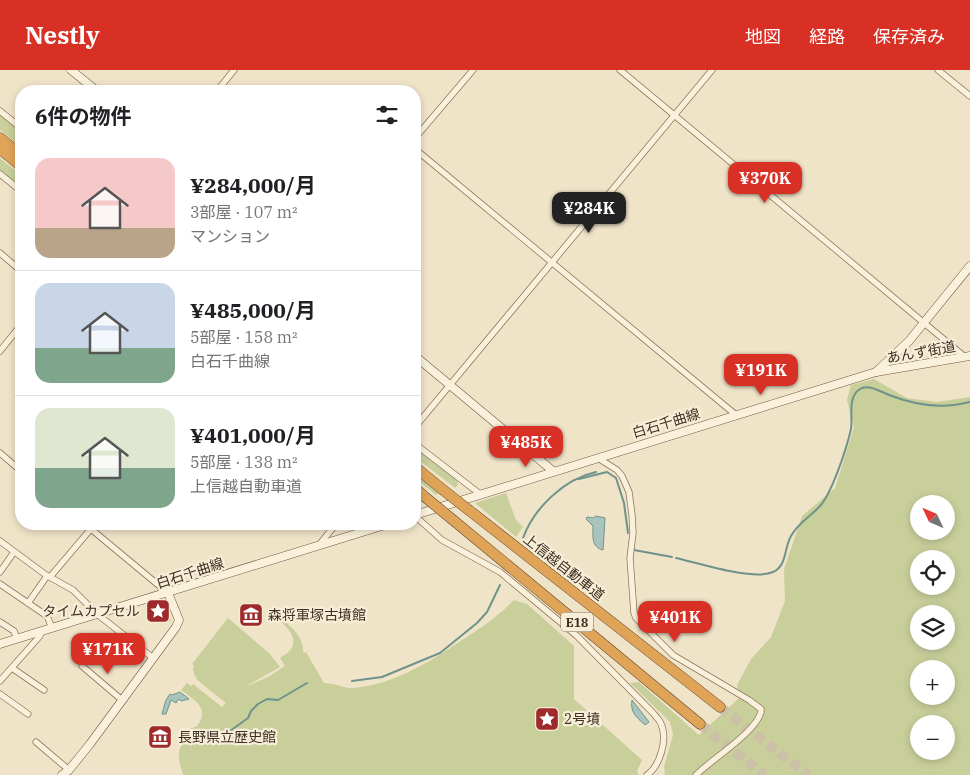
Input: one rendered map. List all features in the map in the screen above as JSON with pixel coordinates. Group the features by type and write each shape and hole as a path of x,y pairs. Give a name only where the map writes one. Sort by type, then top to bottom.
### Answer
{"highway":[{"path":"0,138 15,150"},
{"path":"0,149 15,161"},
{"name":"上信越自動車道","path":"421,472 720,707"},
{"name":"E18","path":"421,493 700,724"}],"main road":[{"path":"71,70 90,85"},
{"name":"白石千曲線","path":"421,514 553,471 876,372 900,350 970,266"},
{"name":"あんず街道","path":"876,372 967,357"},
{"path":"421,361 553,471"},
{"name":"白石千曲線","path":"0,644 368,530"},
{"path":"65,772 90,744 176,627 179,620 168,593"}],"street":[{"path":"222,85 234,70"},
{"path":"421,131 473,70"},
{"path":"620,70 967,357"},
{"path":"421,420 712,70"},
{"path":"938,70 970,96"},
{"path":"0,111 15,123"},
{"path":"421,154 736,415"},
{"path":"0,174 15,186"},
{"path":"0,253 15,266"},
{"path":"0,351 15,332"},
{"path":"421,449 480,494"},
{"path":"0,453 15,465"},
{"path":"598,458 617,470 622,476 629,492 633,533 630,558 636,618 673,655 749,700 762,712 748,731 696,775"},
{"path":"421,521 442,540 500,572 577,636 654,714 662,725 663,739 659,759 647,775"},
{"path":"28,603 89,530"},
{"path":"97,530 168,593"},
{"path":"319,545 330,530"},
{"path":"0,541 49,576 73,590 96,614 153,658"},
{"path":"0,572 14,552"},
{"path":"0,584 47,616 52,628"},
{"path":"0,622 14,632 17,639"},
{"path":"0,681 42,632"},
{"path":"82,666 122,700"},
{"path":"12,668 44,690"},
{"path":"0,694 28,714"},
{"path":"36,742 65,772"}],"green space":[{"path":"0,114 15,126 15,142 0,130"},
{"path":"0,158 15,170 15,184 0,172"},
{"path":"874,379 907,398 937,402 970,397 970,775 665,775 664,767 673,735 670,722 630,683 639,682 699,735 739,698 737,685 751,659 771,637 785,601 784,569 802,516 835,488 854,427 847,400 851,385"},
{"path":"421,451 456,477 458,485 455,488 421,462"},
{"path":"421,477 440,492 436,495 421,483"},
{"path":"506,493 516,520 523,527 516,537 475,503"},
{"path":"514,600 527,604 574,646 574,699 642,760 637,771 639,775 183,775 179,753 182,745 191,736 185,731 197,726 201,720 202,709 181,690 187,683 191,686 193,684 222,707 226,703 196,679 192,664 228,618 269,653 280,667 245,687 268,677 285,666 280,658 292,647 293,637 286,627 269,612 271,610 293,628 301,640 303,653 306,652 324,683 354,688 383,682 424,664 483,626"},
{"path":"162,603 166,605 171,622 161,619 148,607"}],"water":[{"path":"596,516 605,518 603,550 596,546 593,537 593,526 586,519 587,517 593,518"},
{"path":"180,692 189,699 181,701 179,699 176,703 171,700 166,714 162,714 170,694"},
{"path":"632,700 649,722 645,725 634,714"}],"waterway":[{"path":"676,558 739,573 764,574 778,569 781,566 794,532 825,500 839,469 849,437 853,397 860,389 867,387 921,404 940,406 970,402"},
{"path":"523,538 535,516 552,496 573,481 596,472"},
{"path":"579,479 607,472 616,478 624,503 628,533"},
{"path":"634,550 672,557"},
{"path":"352,681 382,677 440,653 477,623 487,612 500,585"},
{"path":"226,734 248,718 251,711 258,704 267,699 278,700 307,683"}],"tunnel":[{"path":"720,707 808,775"},
{"path":"700,724 764,775"}],"place":[{"name":"タイムカプセル","path":"158,611"},
{"name":"森将軍塚古墳館","path":"251,615"},
{"name":"2号墳","path":"547,719"},
{"name":"長野県立歴史館","path":"160,737"}]}
